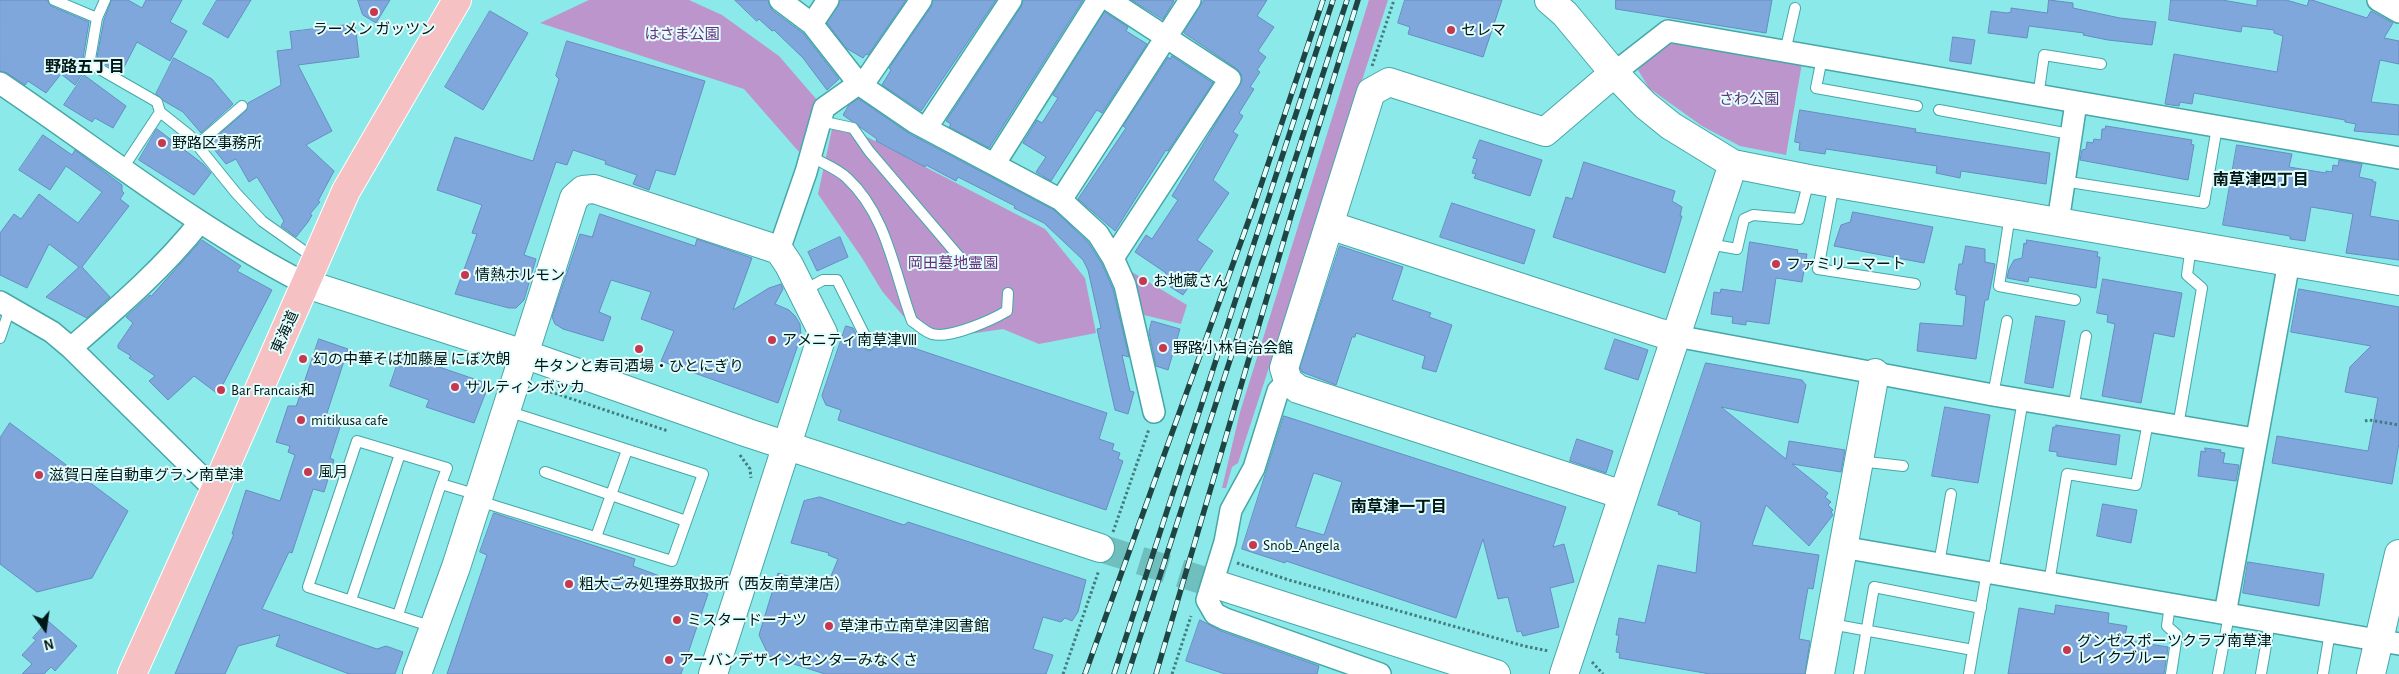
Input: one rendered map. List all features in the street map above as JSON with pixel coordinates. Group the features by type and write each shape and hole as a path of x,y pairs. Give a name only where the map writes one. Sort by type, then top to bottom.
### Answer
{"highway":[{"name":"東海道","path":"132,674 346,191 456,0"}],"street":[{"path":"780,0 812,24 859,84 916,123 927,127 1061,200 1098,234 1113,258 1125,285 1154,412"},
{"path":"812,24 828,0"},
{"path":"779,250 824,108 868,77 921,0"},
{"path":"927,127 1011,0"},
{"path":"994,164 1098,0"},
{"path":"1109,0 1230,79 1113,258"},
{"path":"1061,200 1190,0"},
{"path":"1550,0 1565,14 1614,73 1644,105 1671,126 1733,164 2399,281"},
{"path":"2378,0 2399,12"},
{"path":"1623,495 1298,389 1288,381 1284,368 1285,362 1371,92 1389,82 1545,132 1614,73 1668,31 2038,97 2399,158"},
{"path":"0,84 200,222 259,259 311,272 524,354 788,446 1100,548"},
{"path":"2058,222 2076,103"},
{"path":"1564,674 1733,164"},
{"path":"417,674 478,498 574,198 582,190 594,189 779,250 789,264 823,333 713,674"},
{"path":"72,348 119,306 187,238 200,222"},
{"path":"1329,225 1660,333 1993,396 2255,440"},
{"path":"2227,615 2255,440 2289,262"},
{"path":"5,305 52,332 72,348 215,490"},
{"path":"1820,674 1875,373"},
{"path":"1288,381 1278,391 1254,468 1231,510 1207,600 1215,614 1380,674"},
{"path":"1842,547 2389,642"},
{"path":"2372,674 2389,642 2399,554"},
{"path":"1221,586 1496,674"}],"lane":[{"path":"54,0 98,18"},
{"path":"105,0 98,18 90,59 96,67 157,102 160,112 189,135 236,193 311,272"},
{"path":"1785,52 1794,8"},
{"path":"2038,97 2044,55 2101,64"},
{"path":"1822,58 1816,88 1917,106"},
{"path":"197,145 242,106"},
{"path":"1939,110 2070,134"},
{"path":"123,168 160,112"},
{"path":"820,121 853,128 875,159 961,259"},
{"path":"2063,181 2204,203 2217,128"},
{"path":"810,156 846,177 868,203 893,255 912,321 932,334 947,333 984,324 1007,311 1008,293"},
{"path":"1706,244 1737,249 1744,219 1753,215 1799,220 1822,181"},
{"path":"1822,181 1818,269 1915,284"},
{"path":"2010,214 1999,286 2075,300"},
{"path":"2178,426 2202,288 2187,275 2191,245"},
{"path":"802,292 823,280 837,280 869,344"},
{"path":"0,338 5,305"},
{"path":"1993,396 2007,321"},
{"path":"2073,409 2086,336"},
{"path":"1969,674 2023,400"},
{"path":"441,484 478,498 672,561 703,474 506,410"},
{"path":"2049,583 2067,474 2136,486 2148,422"},
{"path":"398,615 447,468 357,441 308,587 434,627"},
{"path":"596,537 627,450"},
{"path":"351,600 400,454"},
{"path":"1858,461 1903,466"},
{"path":"544,472 686,520"},
{"path":"1939,564 1951,494"},
{"path":"1859,674 1874,587 1981,608"},
{"path":"2170,604 2167,626 2178,635 2171,674"},
{"path":"2218,674 2227,615"},
{"path":"2261,674 2270,622"},
{"path":"1829,623 1973,650"},
{"path":"2323,674 2330,632"}],"path":[{"path":"1372,66 1394,0"},
{"path":"2365,421 2399,425"},
{"path":"1220,557 1289,580 1524,646 1549,651"},
{"path":"1172,674 1191,616"},
{"path":"1591,658 1596,668 1603,674"}],"green space":[{"name":"はさま公園","path":"589,0 689,0 722,15 779,56 817,100 799,152 744,89 540,23"},
{"path":"1369,0 1388,0 1238,463 1232,467 1226,488 1222,488 1240,412"},
{"name":"さわ公園","path":"1682,42 1802,63 1786,155 1740,146 1702,126 1649,88 1638,70 1659,46"},
{"name":"岡田墓地霊園","path":"840,123 1045,229 1085,278 1096,333 1039,344 1003,329 935,339 904,317 882,291 818,194 832,129"},
{"path":"1132,272 1187,305 1181,324 1144,315"}],"building":[{"path":"0,0 47,0 51,6 89,22 83,58 87,67 75,85 61,74 46,93 28,81 25,85 7,73 0,71"},
{"path":"112,0 128,0 142,8 146,0 182,0 170,22 187,31 170,61 137,42 121,73 101,62 97,57 104,20"},
{"path":"217,0 251,0 228,38 203,24"},
{"name":"ラーメン ガッツン","path":"358,0 390,0 376,23 363,15"},
{"path":"735,0 768,0 772,10 803,33 839,79 827,90 803,58 774,30 772,31 759,19 757,21"},
{"path":"840,0 906,0 868,55 866,54 863,58 846,48 827,23"},
{"path":"933,0 996,0 921,111 882,85 891,70 889,68 931,7"},
{"path":"1023,0 1083,0 989,148 949,127 951,124 946,121 1021,7"},
{"path":"1132,0 1173,0 1174,1 1163,19"},
{"path":"1204,0 1267,0 1257,16 1274,27 1258,51 1266,57 1257,70 1260,72 1250,87 1254,89 1239,113 1243,116 1233,132 1238,135 1213,180 1229,193 1197,240 1213,251 1183,295 1161,281 1166,273 1135,252 1146,235 1152,239 1178,200 1172,196 1242,80 1241,74 1237,69 1184,33"},
{"name":"セレマ","path":"1405,0 1502,0 1483,57 1408,34 1410,27 1398,23"},
{"path":"1616,0 1772,0 1766,33 1616,9"},
{"path":"2049,0 2073,3 2073,8 2120,18 2156,22 2152,45 2108,40 2083,35 2084,33 2029,26 2027,38 1988,33 1991,11 2007,13 2011,12 2011,8 2047,13"},
{"path":"2171,0 2222,0 2257,6 2257,0 2286,0 2307,6 2309,0 2312,0 2367,18 2371,11 2393,23 2384,38 2399,41 2399,64 2380,60 2371,102 2399,105 2399,135 2354,131 2356,124 2345,122 2345,120 2194,93 2192,104 2180,102 2179,106 2165,104 2174,54 2277,72 2283,36 2274,33 2274,30 2242,26 2241,32 2169,20"},
{"path":"490,11 528,33 483,110 445,87"},
{"path":"1105,12 1128,27 1126,31 1147,44 1102,113 1097,110 1094,114 1051,181 1036,172 1046,157 1023,143 1037,120 1042,123 1058,98 1053,95"},
{"path":"355,24 359,57 298,65 332,131 306,145 334,171 318,201 320,202 296,237 281,226 284,221 257,177 249,182 236,159 226,164 209,143 246,111 248,103 281,85 277,51 292,49 290,32"},
{"path":"1953,37 1975,40 1971,64 1950,61"},
{"path":"567,41 705,81 675,175 656,170 649,190 633,184 637,175 605,164 606,161 573,150 567,165 556,162 524,255 536,259 524,300 516,308 509,308 455,294 477,234 472,233 482,205 437,190 455,137 533,161 559,79 556,76"},
{"path":"1172,56 1213,83 1168,151 1166,150 1115,231 1078,199 1126,128 1123,126 1168,57 1170,59"},
{"path":"174,58 212,79 233,104 201,133 183,112 156,94"},
{"path":"84,75 126,106 113,128 95,118 92,122 64,105"},
{"path":"859,99 910,134 1054,210 1088,242 1102,264 1113,289 1129,357 1122,355 1130,391 1134,392 1128,414 1115,410 1097,329 1101,328 1088,270 1083,260 1044,223 1014,208 1015,206 958,177 956,181 926,165 925,167 876,141 877,139 843,115 849,105"},
{"path":"1800,110 1916,129 1915,132 2050,153 2046,184 1961,171 1960,178 1936,173 1937,166 1826,149 1825,154 1799,150 1800,143 1795,142"},
{"path":"2106,126 2192,140 2191,144 2194,145 2188,180 2080,160 2082,150 2086,149 2087,142 2093,143 2094,139 2101,140 2102,129 2105,129"},
{"name":"野路区事務所","path":"157,129 203,164 211,173 194,195 139,160"},
{"path":"43,135 72,155 75,150 122,185 124,193 120,199 129,206 82,267 110,297 87,318 46,297 79,267 49,244 27,288 0,275 0,233 14,214 21,219 39,194 78,223 102,192 66,166 50,190 19,170"},
{"path":"1480,140 1542,160 1530,196 1474,178 1476,174 1472,173 1477,159 1473,158"},
{"path":"2237,145 2292,154 2289,167 2326,173 2326,171 2332,172 2333,165 2338,166 2339,160 2362,164 2359,177 2376,182 2370,216 2399,221 2399,260 2346,253 2353,214 2311,207 2305,241 2290,239 2290,236 2223,225"},
{"path":"1584,162 1675,191 1672,201 1682,207 1680,216 1682,216 1665,273 1553,237 1566,197 1572,199"},
{"path":"1452,203 1535,230 1524,264 1440,237"},
{"path":"1853,212 1933,227 1924,263 1834,246 1841,225 1850,222"},
{"path":"600,214 695,246 697,239 752,258 733,310 769,288 781,284 783,289 775,304 789,310 795,316 800,324 801,336 778,403 661,361 674,331 641,319 651,292 611,280 599,312 611,317 603,341 563,329 555,324 552,317 580,234 592,237"},
{"path":"840,237 848,257 817,271 808,252"},
{"path":"202,240 241,266 237,271 272,290 218,394 194,376 168,400 149,381 155,376 129,358 131,356 118,348 118,345 133,323 126,317 151,296"},
{"path":"2027,240 2098,252 2097,257 2100,257 2096,288 2029,277 2028,282 2007,278 2014,260 2022,258 2024,243 2026,244"},
{"path":"1750,242 1798,250 1797,253 1807,254 1802,282 1776,278 1769,324 1746,321 1746,325 1732,323 1733,317 1711,314 1714,292 1720,293 1721,289 1742,292"},
{"path":"1340,246 1403,267 1392,300 1431,313 1429,317 1452,325 1436,372 1422,368 1425,356 1356,333 1355,337 1352,337 1336,385 1302,372 1300,368"},
{"path":"1966,246 1985,249 1985,262 1995,264 1988,300 1985,300 1976,359 1917,351 1920,323 1963,326 1966,296 1956,294 1957,290 1955,290 1959,264 1962,264"},
{"path":"2103,279 2182,293 2174,337 2154,333 2141,403 2102,396 2115,324 2107,322 2108,315 2097,313"},
{"path":"2299,289 2399,307 2399,443 2392,484 2272,463 2277,436 2368,451 2378,398 2345,392 2350,367 2371,346 2291,332"},
{"path":"2036,316 2065,321 2053,388 2025,383"},
{"name":"野路小林自治会館","path":"1152,321 1180,329 1168,370 1156,366 1149,332"},
{"path":"846,326 853,328 863,347 868,351 872,350 876,345 872,334 1107,413 1099,439 1114,444 1112,450 1120,453 1118,459 1123,461 1106,510 838,420 841,410 826,405 822,396"},
{"path":"319,339 348,349 326,416 342,421 330,458 334,460 324,492 313,489 292,553 289,552 262,609 377,649 386,646 403,652 395,674 349,674 276,646 280,635 238,646 225,674 175,674 234,534 232,534 246,490 280,501 295,455 288,452 290,446 276,442 288,406 296,406"},
{"path":"1615,339 1648,350 1638,380 1605,369"},
{"path":"401,354 489,384 474,423 426,407 429,400 390,386"},
{"path":"1706,363 1802,380 1806,385 1798,423 1721,407 1786,459 1789,441 1845,450 1841,472 1792,464 1828,493 1825,497 1831,502 1828,505 1833,510 1831,512 1833,515 1809,546 1766,505 1752,545 1819,555 1813,589 1808,588 1799,639 1810,641 1805,674 1710,674 1619,658 1620,653 1616,652 1619,618 1645,623 1658,565 1696,573 1701,522 1658,505"},
{"path":"1945,407 1990,415 1978,483 1932,476"},
{"path":"1284,416 1566,507 1553,547 1564,544 1574,582 1550,588 1559,627 1523,636 1521,631 1517,632 1508,597 1498,599 1483,539 1456,618 1286,561 1285,563 1242,549","holes":["1314,473 1342,482 1324,535 1296,527"]},
{"name":"滋賀日産自動車グラン南草津","path":"10,423 128,511 92,578 37,592 0,564 0,438"},
{"path":"2056,425 2120,435 2116,465 2057,456 2057,452 2049,451 2053,427 2056,427"},
{"path":"1577,439 1613,451 1606,473 1570,461"},
{"path":"2205,448 2221,450 2220,452 2225,453 2223,463 2239,465 2236,481 2198,476 2201,451 2205,452"},
{"path":"820,497 904,525 908,522 1086,580 1078,612 1072,621 1065,618 1061,622 1043,617 1033,649 1053,655 1046,674 825,674 769,656 759,635 778,573 826,588 838,559 828,555 829,553 791,543 804,501"},
{"path":"2103,504 2137,510 2131,543 2097,536"},
{"path":"494,513 635,559 633,566 708,594 681,674 447,674 487,555 480,552"},
{"path":"2248,562 2324,574 2319,606 2243,593"},
{"name":"グンゼスポーツクラブ南草津 レイクブルー","path":"2056,605 2109,613 2108,623 2127,626 2124,640 2168,647 2164,674 2008,674 2019,608 2054,614"},
{"path":"1200,620 1221,631 1319,666 1317,674 1225,674 1186,661"},
{"path":"48,621 77,646 55,671 51,667 44,674 22,674 32,664 22,655 36,640 33,638"}],"tunnel":[{"path":"1100,548 1221,586"}],"railway":[{"path":"1085,674 1255,203 1323,0"},
{"path":"1114,674 1333,0"},
{"path":"1128,674 1347,0"},
{"path":"1156,674 1291,216 1358,0"}],"place":[{"name":"ラーメン ガッツン","path":"374,12"},
{"name":"セレマ","path":"1451,30"},
{"name":"野路区事務所","path":"162,143"},
{"name":"ファミリーマート","path":"1776,264"},
{"name":"情熱ホルモン","path":"465,275"},
{"name":"お地蔵さん","path":"1143,281"},
{"name":"アメニティ南草津Ⅷ","path":"772,340"},
{"name":"野路小林自治会館","path":"1163,348"},
{"name":"牛タンと寿司酒場・ひとにぎり","path":"639,349"},
{"name":"幻の中華そば加藤屋 にぼ次朗","path":"303,359"},
{"name":"サルティンボッカ","path":"455,387"},
{"name":"Bar Francais和","path":"221,390"},
{"name":"mitikusa cafe","path":"301,420"},
{"name":"風月","path":"308,472"},
{"name":"滋賀日産自動車グラン南草津","path":"39,475"},
{"name":"Snob_Angela","path":"1253,545"},
{"name":"粗大ごみ処理券取扱所（西友南草津店）","path":"569,584"},
{"name":"ミスタードーナツ","path":"677,620"},
{"name":"草津市立南草津図書館","path":"829,626"},
{"name":"グンゼスポーツクラブ南草津 レイクブルー","path":"2067,650"},
{"name":"アーバンデザインセンターみなくさ","path":"669,660"}],"district":[{"name":"野路五丁目","path":"85,67"},
{"name":"南草津四丁目","path":"2261,180"},
{"name":"南草津一丁目","path":"1399,507"}]}
